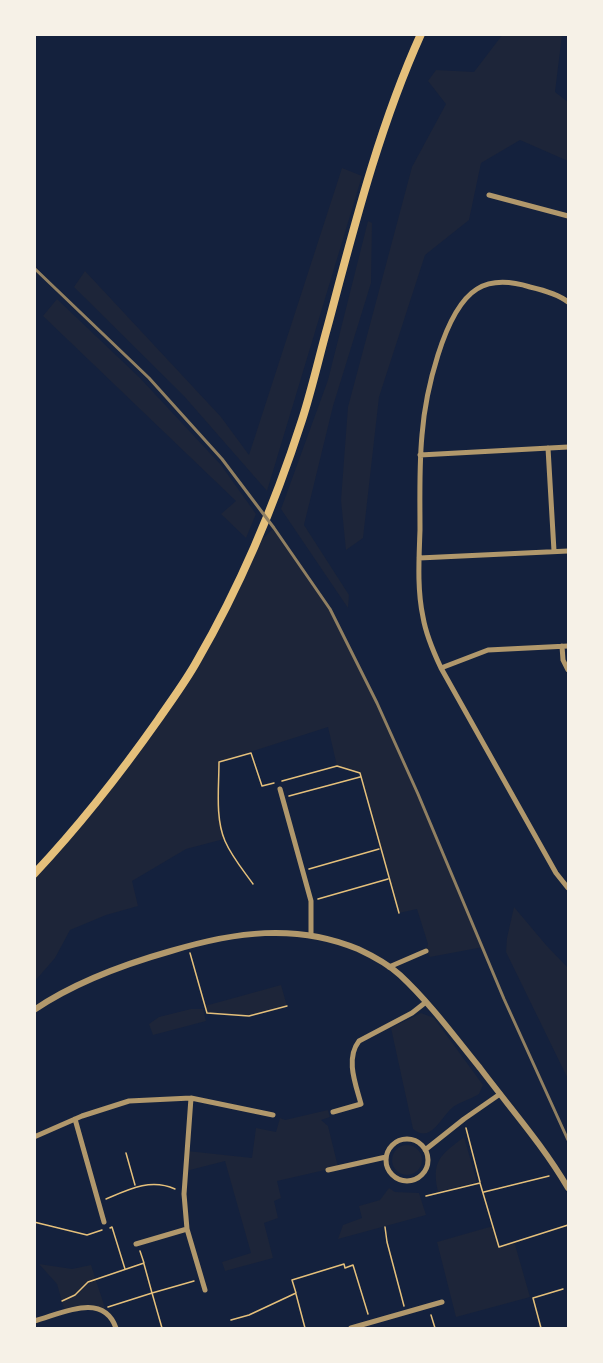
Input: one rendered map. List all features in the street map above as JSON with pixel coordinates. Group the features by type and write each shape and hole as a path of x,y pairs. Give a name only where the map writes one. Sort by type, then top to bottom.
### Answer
{"highway":[{"path":"34,874 66,841 120,775 169,704 196,663 229,603 256,545 303,418 370,169 421,34"}],"street":[{"path":"489,195 568,216"},
{"path":"568,302 526,285 499,282 478,288 463,301 452,319 432,378 422,431 419,558 423,616 429,642 441,668 556,873 568,886"},
{"path":"420,455 568,447"},
{"path":"548,448 554,551"},
{"path":"419,558 568,550"},
{"path":"441,668 488,650 565,646 563,660 568,670"},
{"path":"280,789 310,901 311,935"},
{"path":"34,1010 85,982 140,960 231,936 257,932 283,932 342,942 371,955 399,974 426,1002 550,1156 568,1188"},
{"path":"389,967 426,951"},
{"path":"333,1112 361,1104 352,1064 356,1045 366,1037 412,1013 426,1002"},
{"path":"425,1150 500,1094"},
{"path":"34,1137 122,1102 167,1097 191,1098 273,1115"},
{"path":"191,1098 184,1194 187,1229 205,1290"},
{"path":"75,1119 104,1222"},
{"path":"402,1140 415,1141 425,1150 426,1168 419,1177 413,1180 401,1180 391,1174 386,1157 392,1146 402,1140"},
{"path":"328,1170 386,1157"},
{"path":"137,1244 187,1229"},
{"path":"351,1329 442,1302"},
{"path":"34,1322 81,1308 93,1308 106,1311 116,1329"}],"path":[{"path":"253,884 234,858 224,838 220,815 219,762 251,753 262,786 337,766 360,773 399,913"},
{"path":"282,798 361,777"},
{"path":"302,871 380,849"},
{"path":"310,901 389,878"},
{"path":"188,946 207,1013 249,1016 287,1006"},
{"path":"464,1119 499,1247 568,1225"},
{"path":"126,1153 135,1186"},
{"path":"483,1192 560,1173"},
{"path":"426,1196 480,1183"},
{"path":"98,1202 135,1186 147,1184 169,1186 184,1194"},
{"path":"34,1222 87,1235 112,1227 125,1269"},
{"path":"385,1227 406,1312"},
{"path":"137,1244 162,1329"},
{"path":"62,1301 75,1294 88,1282 144,1263"},
{"path":"305,1329 292,1280 344,1264 345,1268 353,1266 370,1323"},
{"path":"106,1311 109,1305 202,1278"},
{"path":"541,1329 533,1298 563,1289"},
{"path":"231,1320 249,1315 296,1293"},
{"path":"428,1306 435,1329"}],"shaded area":[{"path":"503,34 562,35 555,92 568,102 568,161 520,140 481,163 469,220 425,255 379,397 363,538 346,550 341,500 348,407 412,167 446,104 428,81 436,70 474,72"},
{"path":"342,168 362,176 267,491 184,396 74,287 85,271 221,417 249,455"},
{"path":"368,221 372,223 371,283 333,406 304,525 349,595 348,608 281,509 328,380"},
{"path":"57,299 140,378 221,465 256,514 246,538 221,514 236,501 43,316"},
{"path":"274,528 330,610 350,647 377,703 483,947 430,957 426,951 428,944 417,909 399,913 360,774 337,766 328,727 219,762 220,815 224,839 186,849 132,881 138,906 106,915 70,930 55,958 35,981 34,874 66,841 196,663 256,545"},
{"path":"514,907 568,968 568,1079 506,952"},
{"path":"281,985 287,1006 249,1016 207,1013 205,1006"},
{"path":"191,1009 203,1009 206,1021 153,1035 149,1024 159,1017"},
{"path":"421,1013 434,1018 483,1085 479,1094 453,1107 435,1128 425,1133 419,1133 413,1129 391,1028"},
{"path":"328,1110 330,1117 321,1120 328,1126 338,1167 277,1181 281,1198 274,1201 278,1218 264,1223 273,1258 225,1271 222,1262 251,1253 225,1161 186,1171 187,1151 252,1158 256,1128 276,1132 280,1118 285,1120"},
{"path":"464,1137 477,1182 438,1192 437,1165 444,1154"},
{"path":"407,1145 418,1149 422,1160 418,1171 407,1175 396,1171 392,1160 396,1149"},
{"path":"389,1188 395,1192 419,1193 426,1215 338,1239 343,1225 362,1218 359,1206 380,1200"},
{"path":"493,1226 499,1247 514,1241 530,1297 456,1317 437,1242"},
{"path":"39,1264 72,1269 91,1265 106,1311 93,1308 65,1312 57,1284"}],"railway":[{"path":"34,268 149,378 222,459 274,528 330,609 377,703 418,794 504,999 568,1140"}]}
